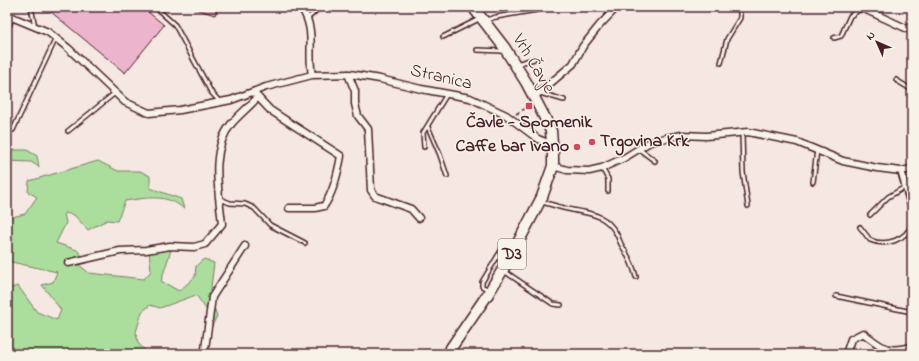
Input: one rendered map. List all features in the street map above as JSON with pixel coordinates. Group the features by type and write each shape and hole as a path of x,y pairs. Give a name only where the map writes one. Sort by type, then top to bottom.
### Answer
{"main road":[{"name":"Vrh Čavje","path":"473,7 537,95 551,131 553,145"},
{"name":"D3","path":"449,354 451,348 503,270 539,202 553,166 553,145"}],"street":[{"path":"301,7 312,35 310,66 312,75"},
{"path":"537,95 573,64 583,46 617,7"},
{"path":"862,8 912,32"},
{"name":"Stranica","path":"10,16 48,32 68,48 125,102 149,113 180,110 231,100 266,87 312,75 348,74 380,79 470,98 506,115 538,139 553,145"},
{"path":"348,74 354,91 358,116 368,129 371,190 375,196 411,209 419,218"},
{"path":"252,92 270,110 340,156 339,167 332,190 324,206 315,208 288,208"},
{"path":"68,263 120,251 146,250 170,246 194,247 206,244 222,224 218,190 218,163 221,141 232,124 258,97"},
{"path":"553,166 567,170 589,171 602,168 624,158 650,142 666,138 682,135 706,136 748,132 797,142 843,161 901,171 912,169"},
{"path":"901,171 912,209"},
{"path":"206,354 205,349 212,297 245,246"},
{"path":"846,354 851,339 863,333 882,348 896,351 912,347"}],"lane":[{"path":"31,7 35,26"},
{"path":"156,7 175,25 211,92 220,102"},
{"path":"307,19 320,7"},
{"path":"442,36 483,19 555,7"},
{"path":"721,63 727,39 740,18 740,7"},
{"path":"834,38 841,36 850,16 862,8"},
{"path":"7,30 10,16"},
{"path":"13,130 56,38"},
{"path":"477,50 506,51"},
{"path":"515,64 534,59"},
{"path":"896,80 912,90"},
{"path":"68,130 94,111 115,92"},
{"path":"424,147 423,133 446,94"},
{"path":"537,95 564,100"},
{"path":"428,126 447,176"},
{"path":"742,132 744,172 748,206"},
{"path":"639,149 655,161"},
{"path":"812,182 817,150"},
{"path":"602,168 608,179 608,191"},
{"path":"870,215 888,196 905,187"},
{"path":"220,199 230,203 245,204 254,208 270,225 305,243"},
{"path":"539,202 592,213 608,222 627,253 634,267 636,277"},
{"path":"860,227 870,240 874,242 882,242 895,241 903,237 910,229 912,224"},
{"path":"490,291 482,286 482,282 502,249"},
{"path":"503,270 549,302 561,305"},
{"path":"836,296 912,312"}],"path":[{"path":"512,116 528,107"}],"green space":[{"path":"27,150 37,156 39,167 31,162 7,161 7,152"},
{"path":"98,161 118,171 140,171 150,176 150,188 181,199 184,209 171,201 156,198 125,201 117,221 107,220 88,230 74,215 64,213 66,223 56,243 77,250 84,258 73,260 89,273 144,279 151,271 149,250 171,250 161,281 179,291 195,277 196,266 204,259 214,263 210,296 217,316 208,334 208,312 196,295 160,308 150,305 142,312 136,332 138,343 148,354 7,354 7,289 18,286 37,312 57,320 61,310 42,285 53,282 57,272 7,261 7,218 25,214 37,197 28,192 29,181"}],"building":[{"path":"45,7 142,7 164,25 125,73"},
{"path":"196,7 218,7 215,15 195,9"}],"place":[{"name":"Čavle - Spomenik","path":"529,106"},
{"name":"Trgovina Krk","path":"592,142"},
{"name":"Caffe bar Ivano","path":"577,147"}]}
